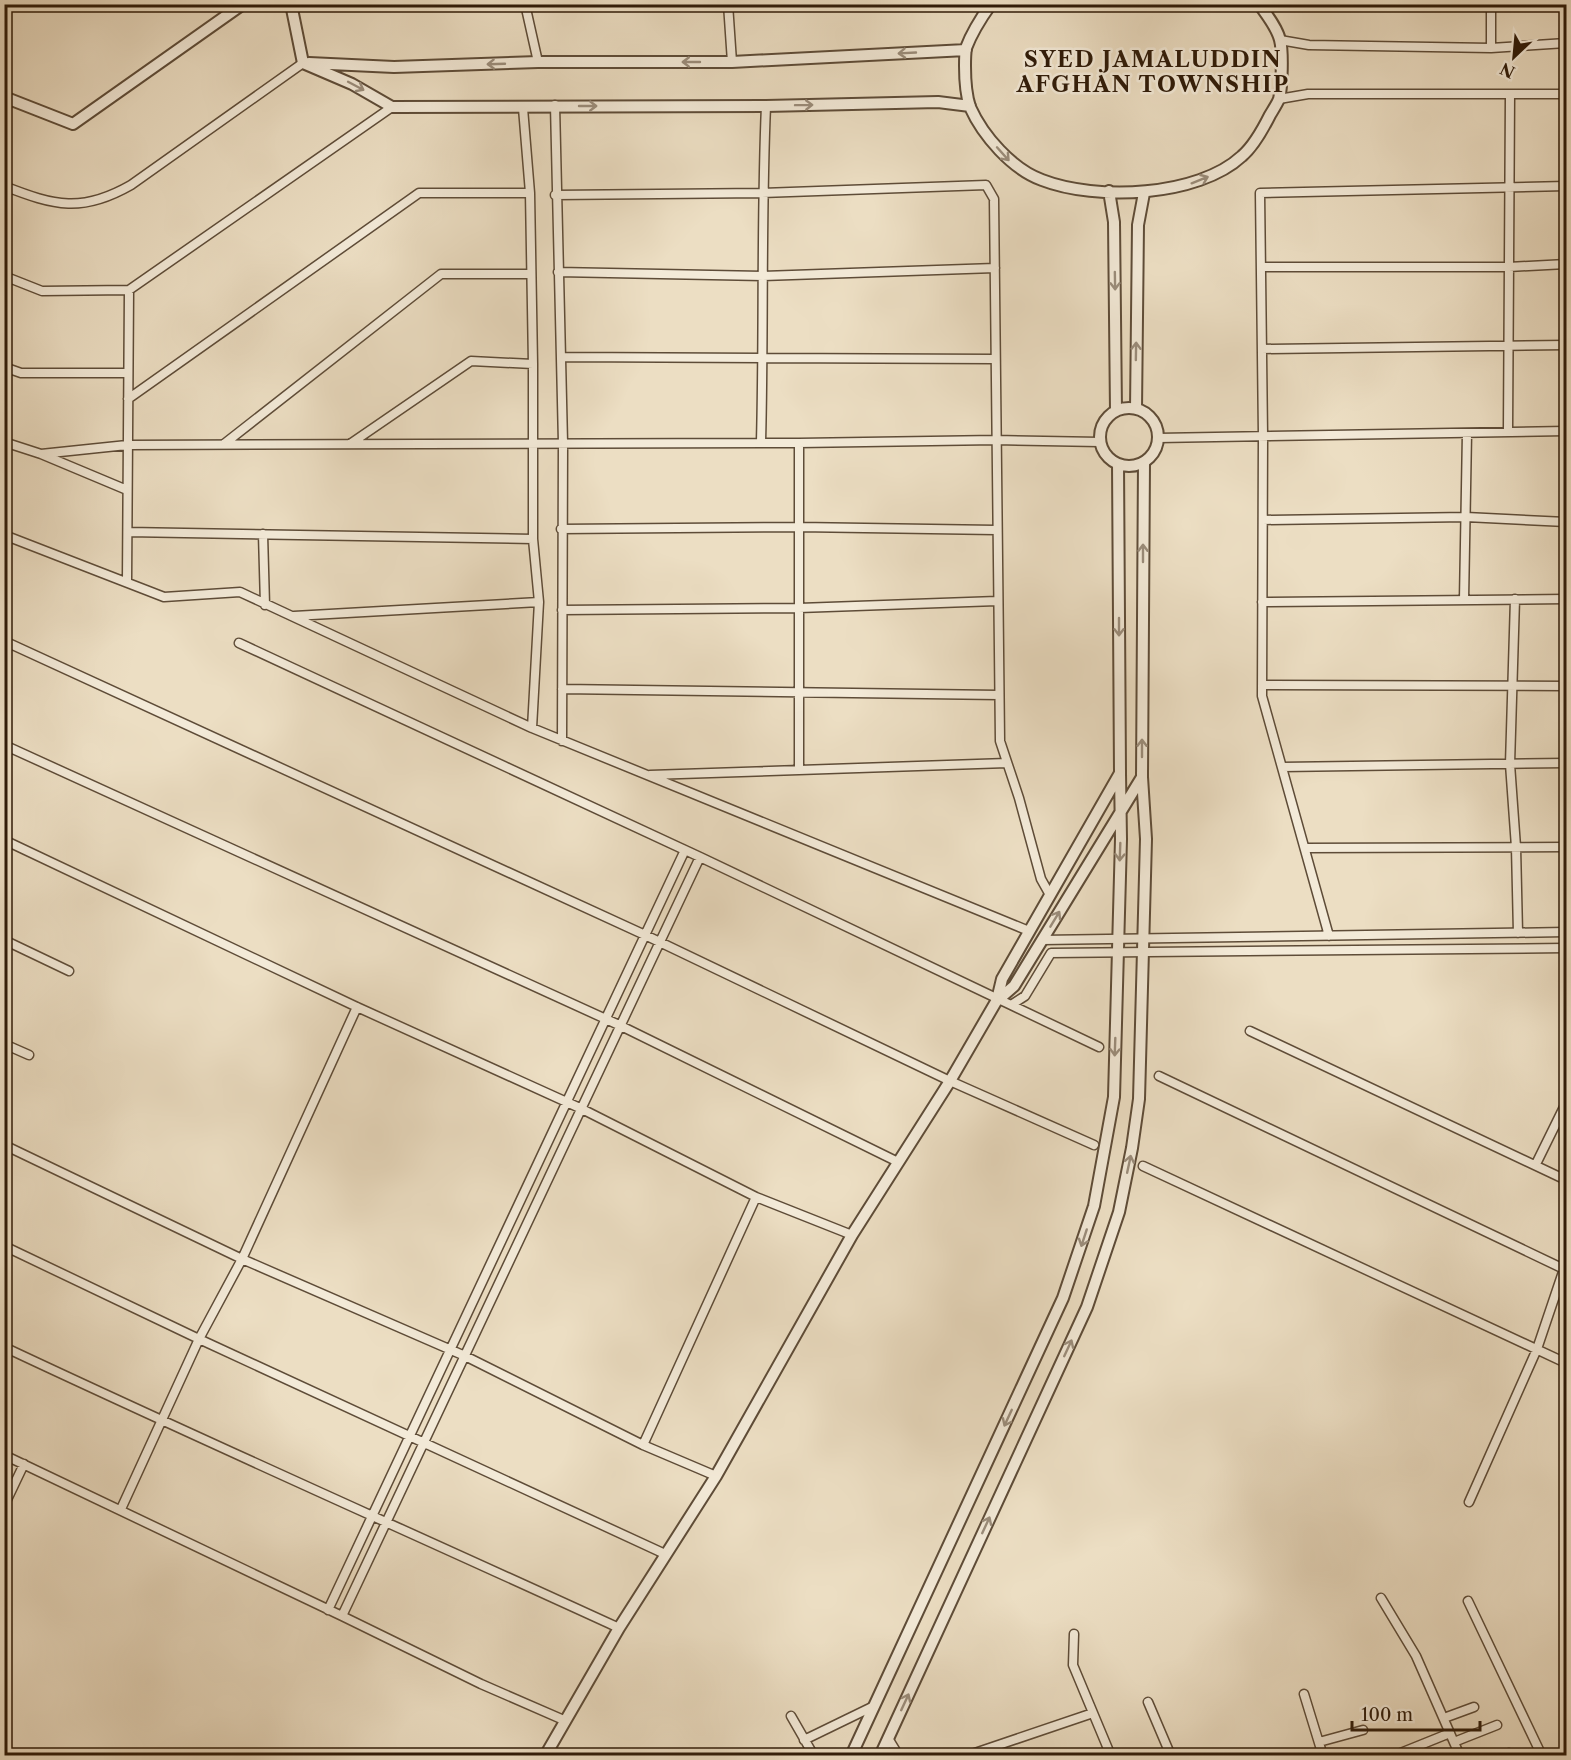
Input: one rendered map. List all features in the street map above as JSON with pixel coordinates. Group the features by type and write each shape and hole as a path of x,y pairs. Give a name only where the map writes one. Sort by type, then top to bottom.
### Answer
{"street":[{"path":"4,97 73,124 243,4"},
{"path":"291,4 303,63"},
{"path":"525,4 538,63"},
{"path":"728,4 732,62"},
{"path":"991,4 976,27 966,50 965,78 970,106 990,138 1012,164 1041,180 1074,188 1109,192 1144,192 1185,186 1222,171 1243,156 1262,131 1279,99 1280,40 1259,4"},
{"path":"1491,4 1491,48"},
{"path":"1280,40 1309,45 1491,48 1566,43"},
{"path":"4,186 39,200 67,204 94,202 113,195 131,185 303,63 394,66 732,62 966,50"},
{"path":"303,63 352,84 392,107 766,106 938,102 970,106"},
{"path":"1279,99 1308,94 1566,94"},
{"path":"1508,432 1510,94"},
{"path":"555,105 555,195 563,443 562,741"},
{"path":"761,442 762,193 766,106"},
{"path":"4,276 42,291 129,290 392,107"},
{"path":"523,108 530,193 533,539 539,602 532,728"},
{"path":"555,195 762,193 986,185 994,199 1000,741 1019,798 1041,879 1050,896"},
{"path":"1329,936 1262,696 1263,436 1260,193 1566,186"},
{"path":"1109,192 1114,222 1116,411"},
{"path":"1136,409 1138,225 1144,192"},
{"path":"128,399 419,193 530,193"},
{"path":"1261,267 1509,267 1566,264"},
{"path":"558,272 763,276 995,268"},
{"path":"223,444 441,274 531,274"},
{"path":"127,582 129,290"},
{"path":"1262,349 1566,345"},
{"path":"561,357 995,359"},
{"path":"350,444 471,362 533,364"},
{"path":"4,367 21,374 128,373"},
{"path":"1136,409 1152,420 1158,438 1156,448 1144,462 1135,466 1118,464 1109,458 1100,442 1100,433 1103,424 1116,411 1136,409"},
{"path":"1158,438 1566,431"},
{"path":"1464,600 1467,433"},
{"path":"41,454 127,445 799,443 996,440 1100,442"},
{"path":"4,442 41,454 127,490"},
{"path":"798,770 799,443"},
{"path":"880,1755 1087,1308 1119,1212 1139,1099 1146,839 1142,777 1144,462"},
{"path":"851,1755 1063,1298 1091,1215 1107,1143 1114,1097 1118,952 1120,772 1118,464"},
{"path":"1263,520 1466,517 1566,522"},
{"path":"561,529 798,527 996,530"},
{"path":"128,532 533,539"},
{"path":"263,534 265,605"},
{"path":"4,535 164,597 240,592 562,741 1029,931"},
{"path":"1515,599 1510,764 1516,847 1518,933"},
{"path":"1262,602 1566,599"},
{"path":"562,610 798,608 997,601"},
{"path":"291,616 539,602"},
{"path":"4,641 661,943 950,1081 1094,1144"},
{"path":"239,643 700,857 1099,1047"},
{"path":"1262,685 1566,686"},
{"path":"562,689 999,695"},
{"path":"4,745 619,1025 898,1162"},
{"path":"646,775 1007,763"},
{"path":"1282,767 1566,763"},
{"path":"998,1000 1002,979 1120,772"},
{"path":"545,1755 619,1628 716,1476 852,1236 998,1000 1014,986 1142,777"},
{"path":"4,840 357,1006 582,1108 756,1197 852,1236"},
{"path":"1305,848 1566,847"},
{"path":"328,1610 685,850"},
{"path":"342,1616 700,857"},
{"path":"1042,940 1566,932"},
{"path":"4,940 69,971"},
{"path":"1011,1005 1025,996 1051,953 1566,948"},
{"path":"121,1509 198,1339 242,1259 357,1006"},
{"path":"1250,1030 1566,1180"},
{"path":"4,1044 29,1055"},
{"path":"1159,1076 1566,1267 1537,1349 1469,1502"},
{"path":"1536,1164 1566,1103"},
{"path":"4,1145 242,1259 451,1349 643,1445 716,1476"},
{"path":"1143,1166 1566,1363"},
{"path":"643,1445 756,1197"},
{"path":"4,1246 198,1339 665,1554"},
{"path":"4,1347 619,1628"},
{"path":"4,1455 121,1509 481,1684 566,1721"},
{"path":"4,1506 24,1464"},
{"path":"1380,1598 1416,1656 1450,1732 1457,1754"},
{"path":"1468,1601 1542,1755"},
{"path":"1074,1634 1072,1665 1111,1755"},
{"path":"1304,1694 1323,1755"},
{"path":"1148,1702 1171,1755"},
{"path":"804,1740 874,1706"},
{"path":"1444,1718 1474,1707"},
{"path":"966,1755 1093,1713"},
{"path":"791,1716 814,1755"},
{"path":"1454,1742 1497,1725"},
{"path":"1319,1742 1363,1730"},
{"path":"1393,1755 1450,1732"},
{"path":"888,1738 899,1755"}],"district":[{"name":"SYED JAMALUDDIN AFGHAN TOWNSHIP","path":"1153,72"}]}
